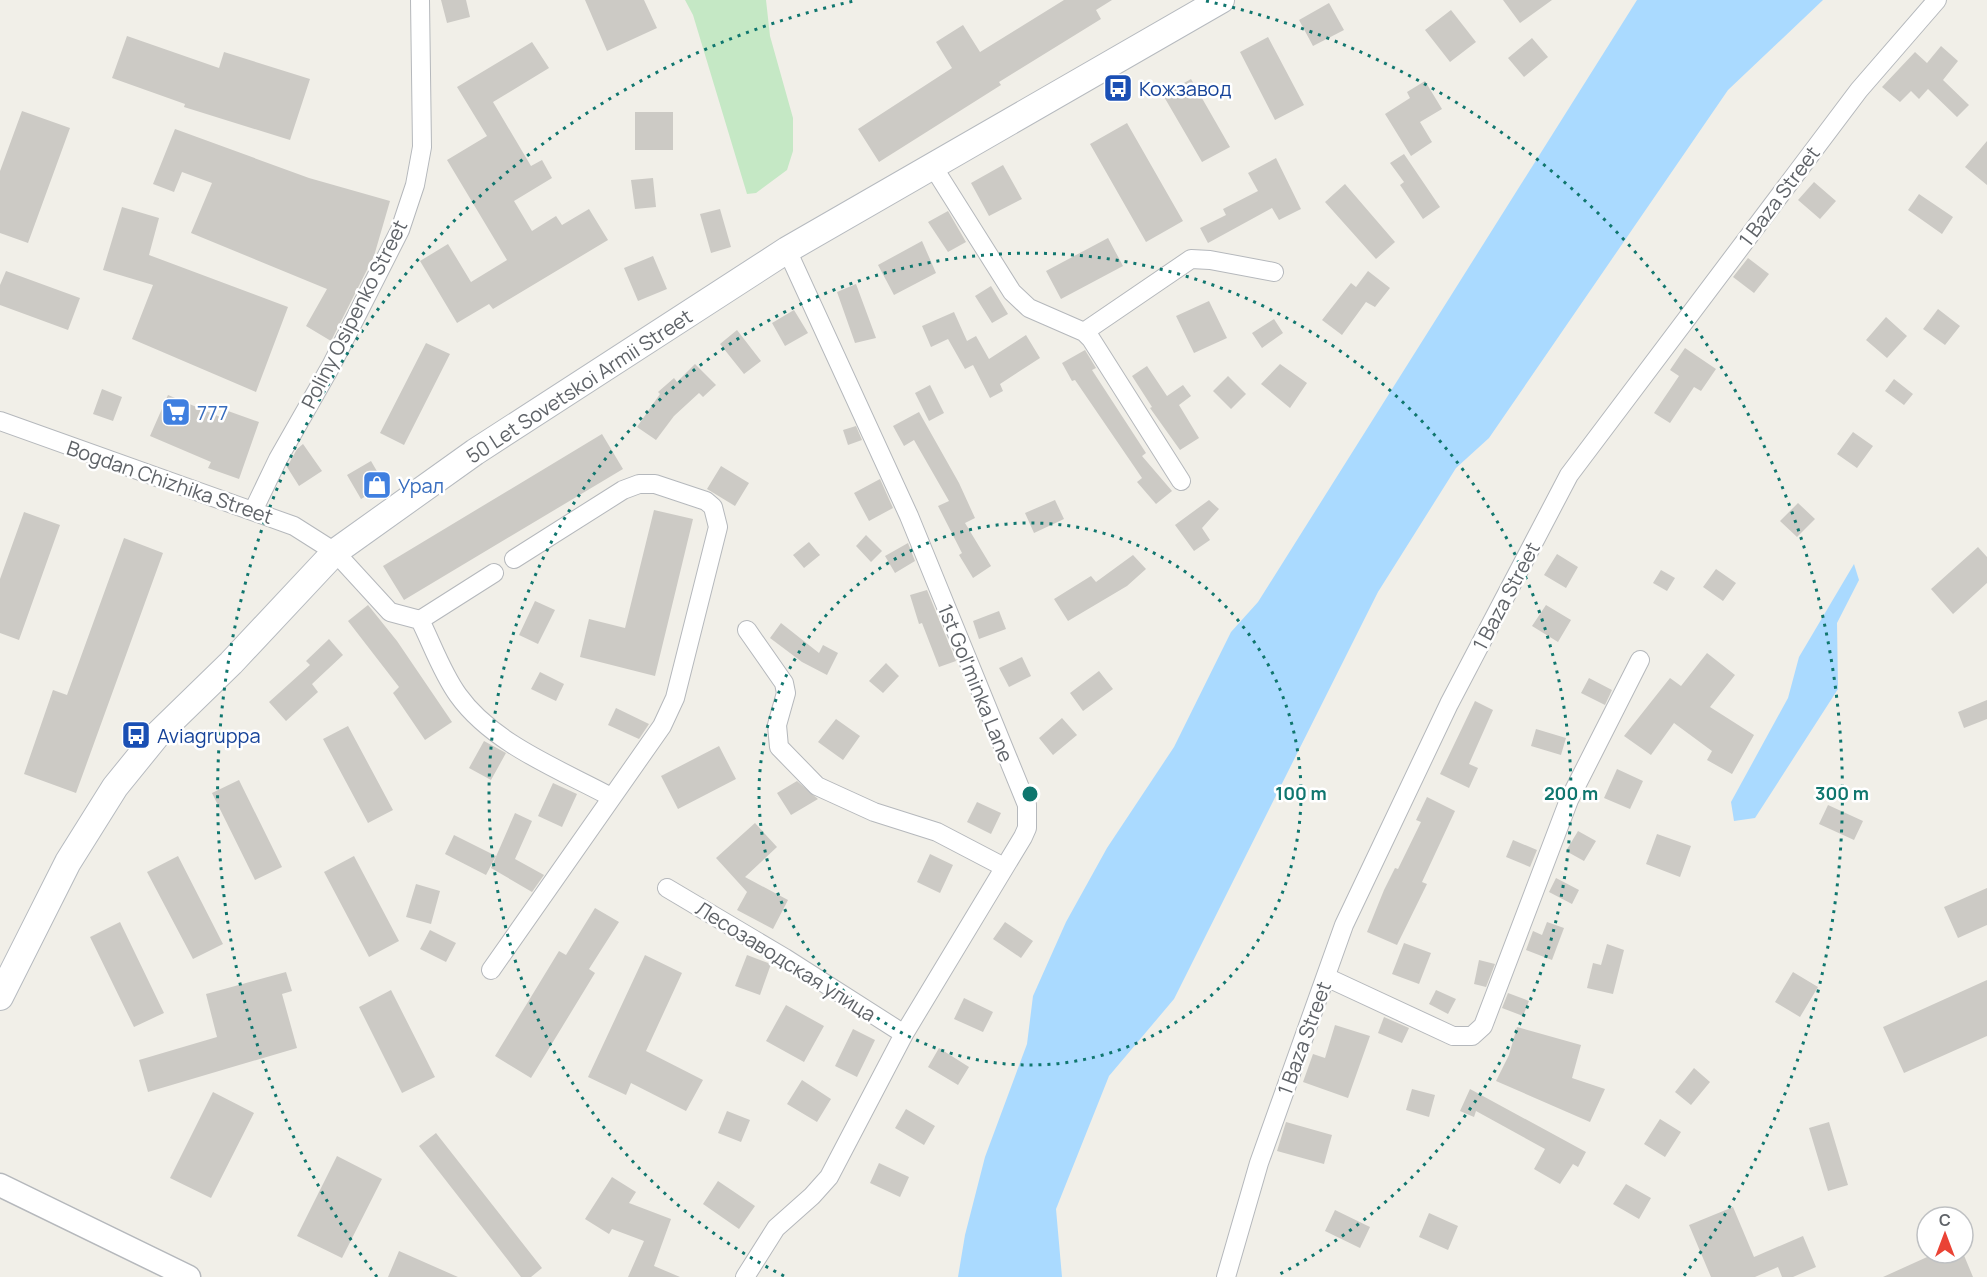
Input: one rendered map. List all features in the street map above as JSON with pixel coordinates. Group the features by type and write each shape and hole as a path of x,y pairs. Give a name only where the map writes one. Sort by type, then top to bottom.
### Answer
{"main road":[{"name":"50 Let Sovetskoi Armii Street","path":"0,997 68,862 115,787 158,734 231,663 335,552 475,453 787,250 1221,0"}],"street":[{"name":"Poliny Osipenko Street","path":"254,511 278,459 331,366 400,230 415,185 422,147 420,0"},
{"name":"1 Baza Street","path":"1226,1277 1258,1163 1344,926 1449,704 1569,475 1852,99 1937,0"},
{"path":"932,165 1012,292 1029,308 1084,332 1181,481"},
{"name":"1st Gol'minka Lane","path":"745,1277 776,1228 812,1197 829,1177 904,1034 1027,828 1027,805 909,516 787,250"},
{"path":"1084,332 1191,259 1210,260 1274,272"},
{"name":"Bogdan Chizhika Street","path":"0,421 210,498 294,526 335,552"},
{"path":"491,970 611,797 648,750 675,698 718,527 717,516 713,507 706,501 656,484 639,484 623,490 513,559"},
{"path":"335,552 390,612 420,620 494,573"},
{"path":"420,620 456,693 471,711 508,740 611,797"},
{"path":"747,630 784,683 786,693 777,725 779,747 817,786 874,812 938,832 1004,867"},
{"path":"1326,977 1453,1036 1472,1036 1483,1026 1569,800 1640,660"},
{"name":"Лесозаводская улица","path":"667,888 786,958 904,1034"},
{"path":"0,1185 189,1277"}],"green space":[{"path":"685,0 766,0 770,36 793,118 793,151 787,170 756,193 747,194 693,15"}],"water":[{"path":"1637,0 1823,0 1728,90 1489,438 1456,468 1378,592 1174,999 1109,1076 1056,1209 1062,1277 958,1277 965,1235 985,1157 1027,1044 1033,996 1066,922 1107,848 1174,747 1231,632 1258,602"},
{"path":"1854,564 1859,580 1837,623 1838,689 1755,818 1734,821 1731,802 1788,698 1799,657"}],"building":[{"path":"441,0 466,0 470,17 447,23"},
{"path":"585,0 644,0 657,28 607,51"},
{"path":"1064,0 1112,0 1096,10 1101,19 999,82 1001,85 879,162 858,129 952,68 936,42 963,25 980,52"},
{"path":"1503,0 1552,0 1520,23"},
{"path":"1329,3 1344,30 1313,46 1299,20"},
{"path":"1451,10 1476,42 1450,62 1425,30"},
{"path":"127,36 219,68 224,52 310,79 290,140 184,107 185,104 112,78"},
{"path":"1268,37 1304,105 1275,120 1240,52"},
{"path":"1532,38 1548,57 1524,77 1508,58"},
{"path":"532,42 549,68 493,102 531,166 542,160 552,178 514,201 532,231 556,216 562,225 589,209 608,240 493,309 489,304 457,323 420,261 448,244 471,282 507,260 447,160 487,136 457,87"},
{"path":"1941,46 1958,61 1943,80 1969,105 1957,117 1928,89 1919,99 1911,91 1900,102 1882,87 1915,52 1927,63"},
{"path":"1191,79 1230,147 1202,162 1163,95"},
{"path":"1425,81 1442,109 1420,122 1432,142 1411,156 1385,114 1410,98 1407,92"},
{"path":"22,111 70,128 28,243 0,233 0,171"},
{"path":"635,112 673,112 673,150 635,150"},
{"path":"1127,123 1183,221 1146,242 1090,144"},
{"path":"175,129 309,178 390,201 374,256 331,341 306,326 327,289 191,233 212,183 182,172 174,192 153,184"},
{"path":"1987,141 1987,185 1965,167"},
{"path":"1404,154 1440,207 1423,219 1400,185 1404,182 1390,163"},
{"path":"1276,158 1301,209 1279,220 1272,208 1208,243 1200,228 1226,215 1223,209 1258,191 1248,173"},
{"path":"1003,165 1022,199 989,216 971,183"},
{"path":"653,178 656,207 635,209 631,180"},
{"path":"1814,182 1836,201 1820,219 1798,200"},
{"path":"1345,184 1395,242 1376,259 1325,202"},
{"path":"1919,194 1953,217 1942,234 1908,210"},
{"path":"122,207 159,218 149,255 288,307 256,392 132,339 153,285 103,270"},
{"path":"720,209 731,247 711,253 700,214"},
{"path":"948,211 966,242 948,252 928,222"},
{"path":"1108,238 1123,266 1061,299 1046,271"},
{"path":"922,241 936,273 894,295 878,265"},
{"path":"653,256 667,289 638,301 624,268"},
{"path":"1748,258 1769,274 1754,293 1733,277"},
{"path":"6,271 80,298 68,330 0,305 0,285"},
{"path":"1368,271 1390,288 1375,307 1366,302 1342,335 1322,320 1351,283 1356,287"},
{"path":"856,284 876,338 855,343 837,292"},
{"path":"991,286 1008,314 992,323 975,296"},
{"path":"1209,301 1227,338 1194,353 1176,316"},
{"path":"1938,309 1960,326 1945,345 1923,329"},
{"path":"794,310 808,333 785,346 772,323"},
{"path":"954,312 967,341 976,336 989,359 1026,335 1040,358 1000,384 1003,391 990,398 973,365 965,369 948,339 931,347 922,326"},
{"path":"1886,317 1907,336 1887,358 1866,340"},
{"path":"1274,319 1283,333 1262,348 1252,333"},
{"path":"737,330 761,361 744,374 720,344"},
{"path":"426,343 450,354 404,445 380,433"},
{"path":"1685,348 1716,369 1701,391 1694,387 1670,423 1654,413 1679,376 1670,370"},
{"path":"1085,350 1096,368 1092,370 1146,453 1142,456 1172,491 1156,504 1137,482 1142,478 1075,380 1072,381 1062,363"},
{"path":"695,364 716,385 703,397 699,393 674,416 656,440 637,427 660,394 658,392 674,378 677,382"},
{"path":"1280,364 1307,383 1290,408 1261,384"},
{"path":"1147,366 1167,396 1183,385 1191,396 1179,405 1199,438 1180,450 1150,408 1152,407 1132,376"},
{"path":"1228,376 1246,394 1231,409 1213,391"},
{"path":"1894,379 1913,394 1904,405 1885,391"},
{"path":"930,385 944,413 929,421 915,393"},
{"path":"102,389 122,397 113,421 93,414"},
{"path":"168,395 225,419 228,411 259,422 239,479 208,468 211,462 150,436"},
{"path":"919,412 959,483 975,518 965,523 991,566 973,578 959,555 962,553 938,506 949,501 914,440 904,446 893,426"},
{"path":"856,426 862,440 848,445 843,430"},
{"path":"1853,432 1873,446 1857,468 1837,454"},
{"path":"602,434 623,469 404,600 383,566"},
{"path":"303,444 322,471 299,486 287,467 297,449"},
{"path":"371,461 385,485 361,499 347,475"},
{"path":"721,466 749,483 735,506 707,489"},
{"path":"880,479 893,508 869,521 854,493"},
{"path":"1055,500 1064,519 1034,533 1025,513"},
{"path":"1209,500 1219,509 1202,528 1210,540 1194,551 1175,525"},
{"path":"1798,503 1815,519 1797,537 1780,521"},
{"path":"654,510 693,519 655,676 580,657 589,619 625,628"},
{"path":"24,512 60,525 19,640 0,633 0,579"},
{"path":"866,535 882,551 871,562 856,546"},
{"path":"124,538 163,553 76,793 24,774 53,690 67,695"},
{"path":"809,542 820,555 804,568 793,555"},
{"path":"908,543 915,561 895,573 885,556"},
{"path":"1978,547 1987,557 1987,583 1953,614 1931,589"},
{"path":"1557,554 1578,567 1566,588 1544,575"},
{"path":"1133,555 1146,569 1127,586 1068,621 1054,599 1091,576 1096,582"},
{"path":"1716,569 1736,583 1723,601 1703,587"},
{"path":"1661,570 1675,578 1667,591 1653,583"},
{"path":"927,590 956,661 939,667 922,623 919,624 910,595"},
{"path":"535,601 555,610 538,644 519,635"},
{"path":"368,605 397,641 452,722 425,740 393,693 399,687 348,621"},
{"path":"1546,605 1571,620 1558,642 1532,626"},
{"path":"999,611 1006,629 979,639 973,621"},
{"path":"781,623 819,653 823,645 838,653 827,675 802,662 770,638"},
{"path":"329,639 343,655 312,684 318,692 286,721 269,702 310,665 306,661"},
{"path":"1707,653 1735,675 1710,707 1754,735 1732,774 1707,760 1712,751 1674,723 1651,755 1624,736 1670,678 1681,686"},
{"path":"1022,657 1031,676 1009,687 999,668"},
{"path":"886,663 899,676 883,693 869,681"},
{"path":"1099,671 1113,689 1083,711 1070,693"},
{"path":"540,672 564,684 556,701 531,689"},
{"path":"1589,678 1612,690 1605,705 1581,693"},
{"path":"1987,700 1987,719 1964,728 1958,712"},
{"path":"1475,701 1493,710 1469,764 1478,768 1469,788 1440,774"},
{"path":"616,708 649,724 639,739 608,725"},
{"path":"1062,718 1077,735 1053,755 1039,738"},
{"path":"836,719 860,736 843,760 818,742"},
{"path":"348,726 393,810 368,823 323,739"},
{"path":"1536,729 1566,738 1561,755 1531,746"},
{"path":"484,741 506,753 491,780 469,768"},
{"path":"719,746 736,779 678,809 661,776"},
{"path":"1617,769 1643,781 1630,809 1604,798"},
{"path":"239,780 282,867 255,880 212,793"},
{"path":"797,781 818,799 791,815 777,793"},
{"path":"553,783 577,794 562,827 538,816"},
{"path":"1427,797 1455,811 1422,882 1427,884 1397,945 1367,932 1384,890 1395,868 1398,869 1421,822 1416,820"},
{"path":"977,802 1001,813 991,834 967,822"},
{"path":"1828,805 1863,821 1854,840 1819,824"},
{"path":"515,813 532,821 515,859 544,875 532,892 491,868"},
{"path":"755,823 777,847 745,877 788,900 773,929 737,910 747,892 716,858"},
{"path":"1578,831 1596,841 1584,861 1566,851"},
{"path":"1657,834 1691,846 1680,877 1646,864"},
{"path":"454,835 496,856 486,875 445,854"},
{"path":"1513,840 1537,850 1530,867 1506,857"},
{"path":"930,854 953,865 940,893 917,882"},
{"path":"178,856 223,944 193,959 147,872"},
{"path":"354,856 399,941 369,957 324,872"},
{"path":"1556,878 1579,890 1572,904 1549,892"},
{"path":"416,884 440,891 431,924 406,917"},
{"path":"1987,888 1987,925 1958,938 1944,907"},
{"path":"595,908 619,922 589,969 595,973 531,1078 495,1056 559,951 566,955"},
{"path":"120,922 164,1013 134,1027 90,937"},
{"path":"1005,922 1033,941 1021,958 993,939"},
{"path":"1547,922 1564,928 1552,960 1526,950 1533,931 1542,935"},
{"path":"430,930 456,943 446,962 420,949"},
{"path":"1404,943 1431,953 1419,984 1392,974"},
{"path":"1607,944 1624,950 1613,994 1587,988 1593,963 1601,965"},
{"path":"645,955 682,973 646,1051 703,1080 686,1111 631,1083 626,1095 588,1077"},
{"path":"747,955 771,964 760,995 735,986"},
{"path":"1479,960 1495,964 1486,987 1474,984"},
{"path":"286,972 292,991 282,994 297,1048 148,1092 139,1060 217,1037 206,994"},
{"path":"1793,972 1818,987 1800,1017 1775,1002"},
{"path":"1987,980 1987,1036 1904,1073 1883,1027"},
{"path":"391,990 435,1077 402,1093 359,1007"},
{"path":"1436,990 1456,999 1448,1014 1429,1004"},
{"path":"1508,993 1529,1001 1523,1016 1502,1008"},
{"path":"964,998 993,1012 983,1032 954,1019"},
{"path":"786,1005 824,1026 804,1062 766,1041"},
{"path":"1384,1017 1409,1028 1402,1043 1378,1033"},
{"path":"1335,1025 1370,1036 1348,1098 1303,1082 1313,1054 1325,1058"},
{"path":"1517,1027 1581,1045 1572,1078 1605,1089 1590,1122 1496,1081 1509,1055"},
{"path":"853,1029 875,1040 857,1077 835,1066"},
{"path":"939,1048 969,1067 958,1085 928,1067"},
{"path":"1694,1068 1710,1082 1691,1105 1675,1092"},
{"path":"802,1080 831,1099 817,1122 787,1104"},
{"path":"1412,1089 1435,1095 1429,1117 1406,1110"},
{"path":"1470,1089 1586,1152 1578,1167 1573,1164 1560,1184 1534,1169 1545,1149 1476,1111 1474,1117 1460,1111"},
{"path":"213,1092 254,1113 211,1198 170,1178"},
{"path":"906,1109 935,1126 924,1145 895,1128"},
{"path":"727,1111 750,1120 741,1142 718,1133"},
{"path":"1660,1119 1681,1132 1665,1157 1644,1144"},
{"path":"1286,1122 1332,1135 1324,1164 1277,1151"},
{"path":"1829,1122 1848,1185 1828,1191 1809,1128"},
{"path":"436,1133 542,1268 531,1277 521,1277 419,1146"},
{"path":"337,1156 382,1179 342,1258 297,1236"},
{"path":"879,1163 909,1177 900,1197 870,1183"},
{"path":"612,1177 636,1192 629,1203 671,1219 654,1266 680,1277 628,1277 644,1241 612,1229 609,1234 585,1219"},
{"path":"718,1181 755,1206 739,1229 703,1204"},
{"path":"1626,1184 1651,1198 1639,1219 1613,1204"},
{"path":"1733,1207 1754,1257 1803,1236 1816,1267 1793,1277 1782,1277 1778,1267 1755,1277 1711,1277 1689,1225"},
{"path":"1335,1210 1370,1227 1360,1248 1325,1231"},
{"path":"1429,1213 1458,1226 1448,1250 1419,1237"},
{"path":"399,1251 458,1277 388,1277"},
{"path":"1915,1263 1915,1265 1968,1265 1973,1277 1883,1277"}],"place":[{"name":"Кожзавод","path":"1118,88"},
{"name":"777","path":"176,412"},
{"name":"Урал","path":"377,485"},
{"name":"Aviagruppa","path":"136,735"}]}
